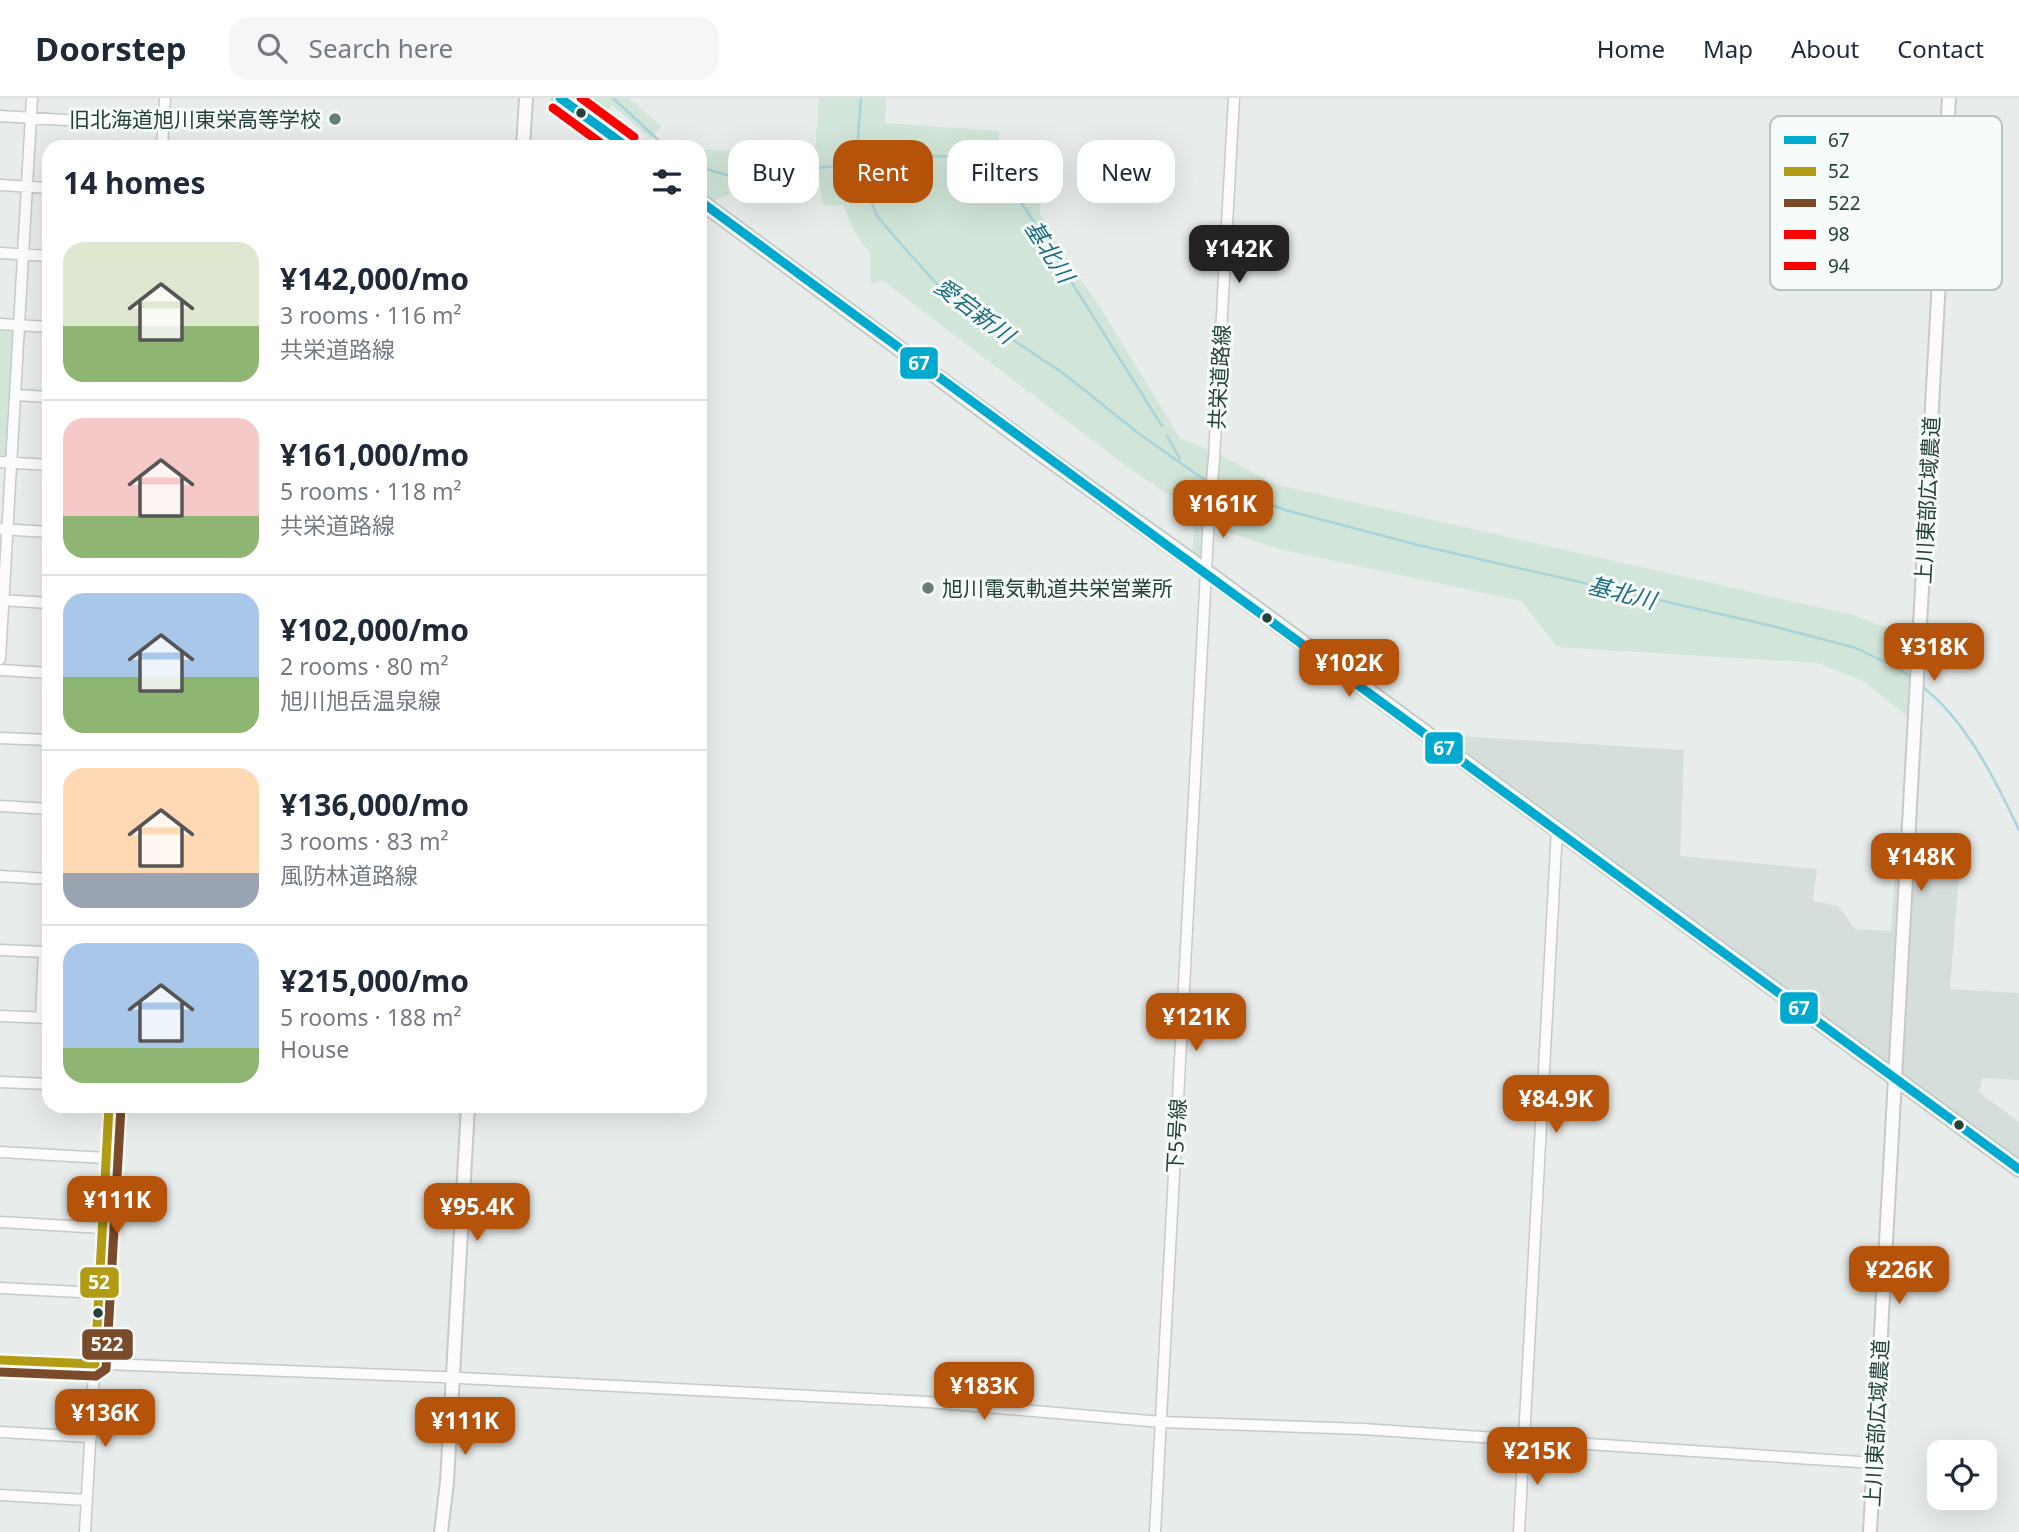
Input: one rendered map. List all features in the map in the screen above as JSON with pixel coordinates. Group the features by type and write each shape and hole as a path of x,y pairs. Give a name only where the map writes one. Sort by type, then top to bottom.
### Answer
{"main road":[{"path":"560,98 617,140"},
{"path":"707,206 2019,1169"}],"street":[{"path":"0,659 6,463 15,395 32,98"},
{"path":"162,140 165,98"},
{"path":"523,140 526,98"},
{"name":"共栄道路線","path":"1207,573 1234,98"},
{"name":"上川東部広域農道","path":"1948,116 1949,98"},
{"path":"0,116 163,125"},
{"path":"0,185 42,188"},
{"path":"0,253 42,255"},
{"name":"上川東部広域農道","path":"1870,1532 1939,290"},
{"path":"0,324 42,327"},
{"path":"15,395 42,397"},
{"path":"6,463 42,465"},
{"path":"4,530 42,532"},
{"name":"下5号線","path":"1155,1532 1207,573"},
{"path":"1,600 42,603"},
{"path":"0,670 42,673"},
{"path":"0,738 42,740"},
{"path":"0,806 42,809"},
{"path":"1518,1532 1557,829"},
{"path":"0,876 42,878"},
{"path":"0,950 42,953"},
{"path":"0,1016 42,1018"},
{"path":"0,1082 42,1084"},
{"path":"85,1532 109,1113"},
{"path":"441,1532 447,1482 468,1113"},
{"path":"0,1152 106,1158"},
{"path":"0,1222 103,1228"},
{"path":"0,1288 99,1293"},
{"path":"0,1360 453,1378 928,1402 1161,1422 1362,1429 1874,1463"},
{"path":"0,1432 91,1437"},
{"path":"0,1495 87,1500"}],"shaded area":[{"path":"1444,735 1684,750 1680,856 1817,869 1813,901 1838,906 1855,929 1891,931 1895,873 1959,875 1950,989 2019,993 2019,1080 1982,1078 1979,1092 2019,1122 2019,1158"}],"green space":[{"path":"575,98 628,98 661,126 651,139 612,105 603,118"},
{"path":"819,98 886,98 885,123 999,131 998,140 947,140 947,203 1040,203 1040,214 1053,234 1056,245 1099,305 1180,438 1209,450 1202,566 1192,559 1195,513 1130,469 882,280 871,285 871,255 855,233 843,205 823,205 819,177 819,140 816,140"},
{"path":"707,150 728,150 728,195 711,202 707,199"},
{"path":"0,329 14,330 7,455 0,455"},
{"path":"1219,454 1274,484 1853,615 1913,638 1908,717 1863,681 1817,663 1557,647 1521,601 1283,550 1214,528"}],"waterway":[{"name":"基北川","path":"613,98 658,140"},
{"name":"愛宕新川","path":"861,98 858,136 860,160 877,216 935,282 992,326 1063,373 1138,433 1210,482"},
{"name":"基北川","path":"933,156 958,158 985,166 1014,194 1162,426"},
{"name":"基北川","path":"707,169 727,175 751,175 833,166"},
{"name":"基北川","path":"1167,436 1180,459"},
{"name":"基北川","path":"1216,484 1285,510 1418,545 1768,625 1856,648 1912,678"},
{"name":"基北川","path":"1920,685 1951,715 1978,751 2019,830"}],"transit line":[{"name":"67","path":"560,98 617,140"},
{"name":"94","path":"581,98 634,137"},
{"name":"98","path":"553,108 596,140"},
{"name":"67","path":"707,206 2019,1169"},
{"name":"52","path":"0,1360 95,1364 109,1113"},
{"name":"522","path":"0,1372 96,1376 106,1369 121,1113"}],"place":[{"name":"旧北海道旭川東栄高等学校","path":"335,119"},
{"name":"旭川電気軌道共栄営業所","path":"928,588"}]}
